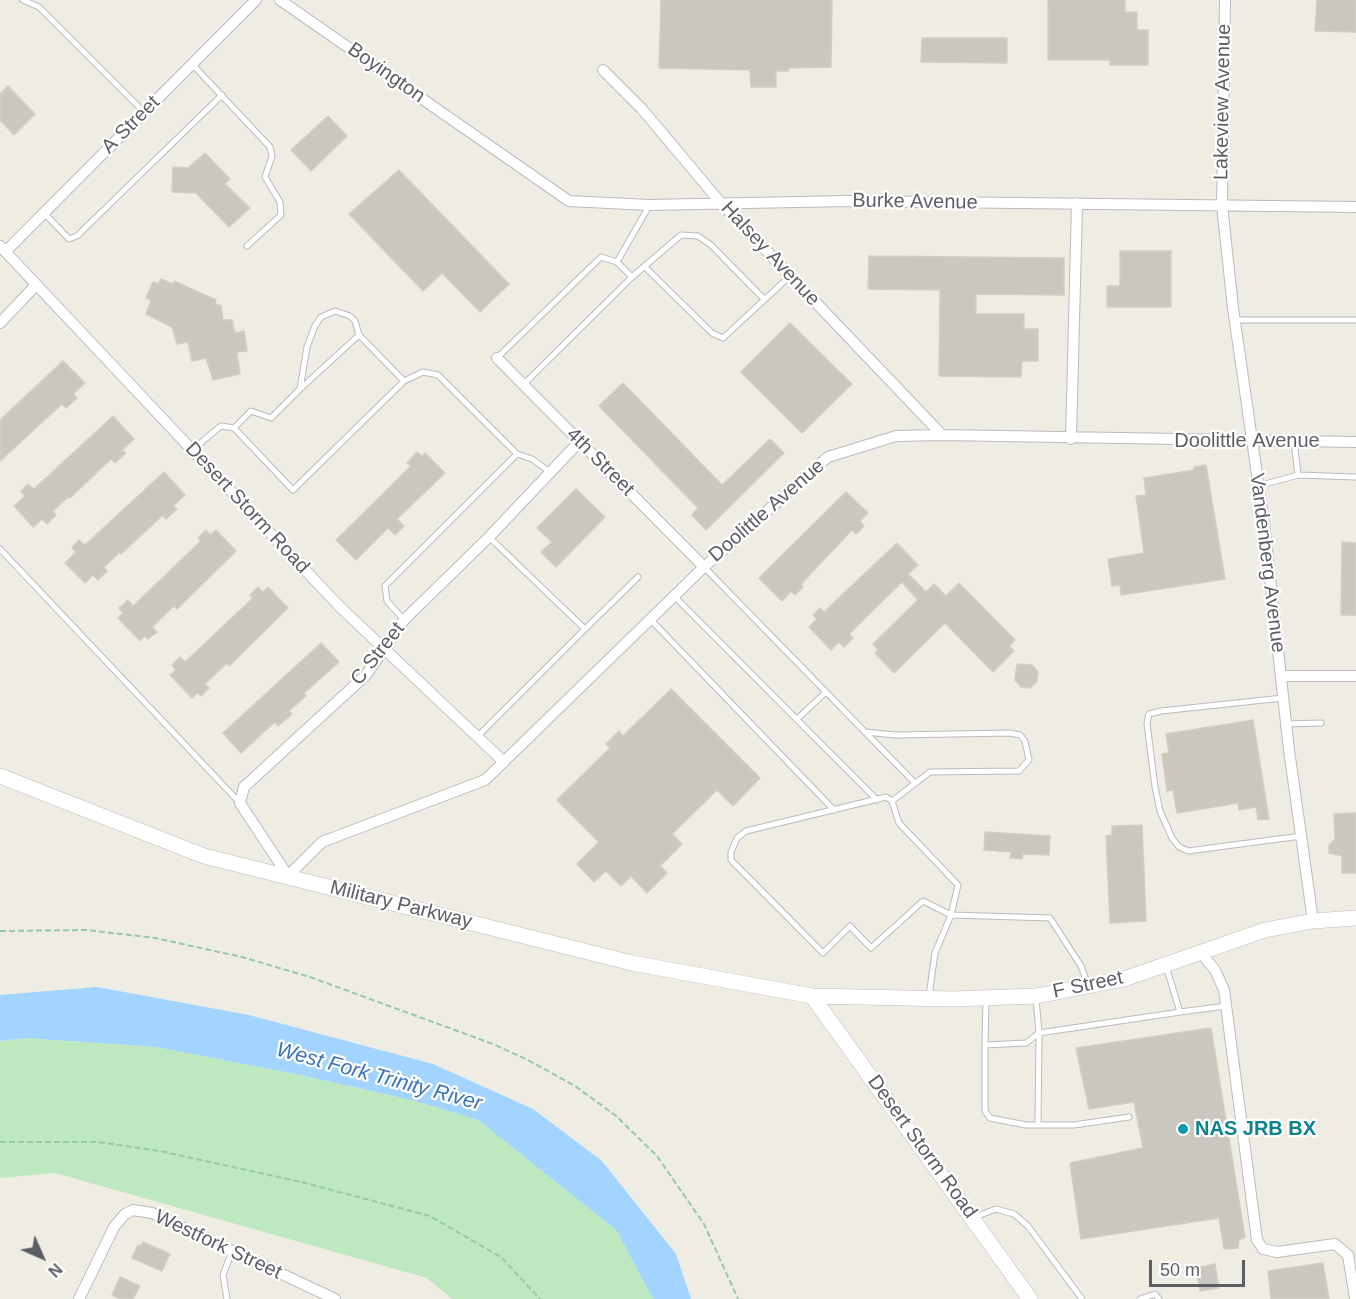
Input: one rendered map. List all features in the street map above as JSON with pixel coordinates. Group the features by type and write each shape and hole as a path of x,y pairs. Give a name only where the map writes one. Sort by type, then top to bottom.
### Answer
{"street":[{"name":"A Street","path":"3,248 44,213 256,0"},
{"name":"Boyington","path":"280,0 492,147"},
{"name":"Lakeview Avenue","path":"1222,205 1225,0"},
{"name":"Halsey Avenue","path":"603,70 642,109 720,202 942,435"},
{"name":"Burke Avenue","path":"492,147 569,201 649,205 720,202 1077,203 1356,207"},
{"path":"1071,439 1077,203"},
{"name":"Vandenberg Avenue","path":"1222,205 1234,320 1258,486 1286,724 1313,921"},
{"name":"Desert Storm Road","path":"3,248 382,649 504,762"},
{"path":"0,323 36,285"},
{"name":"4th Street","path":"497,358 704,567"},
{"name":"Doolittle Avenue","path":"288,876 322,842 485,780 704,567 828,457 896,436 1356,442"},
{"name":"C Street","path":"240,803 244,787 366,675 404,620 489,537 580,441"},
{"path":"1281,676 1356,676"},
{"name":"Military Parkway","path":"0,776 204,856 632,963 812,996"},
{"path":"240,803 288,876"},
{"name":"F Street","path":"812,996 986,998 1036,996 1124,979 1265,930 1313,921 1356,918"},
{"path":"1201,953 1221,981 1226,1006 1257,1240 1263,1249 1277,1252 1335,1244 1348,1255 1355,1299"},
{"name":"Desert Storm Road","path":"812,996 1030,1299"},
{"name":"Westfork Street","path":"79,1299 114,1227 125,1214 133,1210 152,1213 335,1299"}],"lane":[{"path":"23,0 39,8 143,111"},
{"path":"192,64 270,147 272,156 265,177 280,202 281,215 247,246"},
{"path":"44,213 69,239 77,236 222,95"},
{"path":"617,262 649,205"},
{"path":"523,385 632,277 681,235 698,236 711,245 764,299"},
{"path":"497,358 601,257 617,262 632,277"},
{"path":"645,267 712,333 723,338 790,276"},
{"path":"234,428 251,411 271,418 358,335 359,328 350,316 335,311 321,317 307,347 300,389"},
{"path":"1234,320 1356,320"},
{"path":"358,335 404,381"},
{"path":"192,450 221,426 234,428 293,490 404,381 423,372 438,375 517,454 532,459 550,472"},
{"path":"1294,441 1298,475"},
{"path":"404,620 387,601 385,586 517,454"},
{"path":"1258,486 1298,475 1356,477"},
{"path":"489,537 585,629"},
{"path":"0,549 240,803"},
{"path":"704,567 915,783"},
{"path":"477,737 638,577"},
{"path":"674,596 877,800"},
{"path":"650,619 834,810"},
{"path":"797,719 826,692"},
{"path":"1284,698 1149,714 1149,740 1160,811 1179,847 1188,851 1301,836"},
{"path":"1286,724 1321,723"},
{"path":"865,732 895,735 1010,733 1020,735 1025,741 1029,760 1019,771 930,772 892,801"},
{"path":"928,998 935,953 951,915 958,885 899,823 892,801 886,797 746,831 734,844 731,860 823,953 850,926 871,948 923,901 951,915 1050,918 1081,966 1089,986"},
{"path":"1165,964 1180,1012"},
{"path":"1036,996 1039,1032 1038,1125"},
{"path":"986,998 985,1111 990,1118 1038,1125 1074,1125 1129,1117"},
{"path":"986,1045 1026,1043 1039,1032 1226,1006"},
{"path":"973,1218 996,1209 1014,1214 1028,1226 1082,1299"},
{"path":"227,1299 223,1275 232,1251"},
{"path":"1140,1299 1157,1297"}],"path":[{"path":"0,931 30,929 110,933 155,938 242,957 310,978 493,1044 528,1060 575,1086 615,1115 657,1156 704,1224 738,1299"},
{"path":"0,1142 98,1142 160,1151 301,1182 420,1213 460,1232 501,1257 540,1299"}],"green space":[{"path":"25,1038 156,1047 300,1075 415,1101 478,1120 616,1230 653,1299 452,1299 427,1278 55,1173 0,1178 0,1041"}],"water":[{"name":"West Fork Trinity River","path":"97,987 249,1015 433,1064 533,1109 602,1161 676,1254 691,1299 653,1299 616,1230 478,1120 415,1101 300,1075 156,1047 25,1038 0,1041 0,995"}],"building":[{"path":"661,0 832,0 831,67 789,68 788,71 776,71 776,87 751,87 750,70 659,68"},
{"path":"1048,0 1125,0 1125,12 1137,12 1137,30 1148,30 1148,65 1110,65 1110,60 1048,60"},
{"path":"1317,0 1356,0 1356,32 1315,31"},
{"path":"922,38 1007,38 1007,63 921,62"},
{"path":"8,86 35,114 14,135 0,120 0,94"},
{"path":"328,116 347,136 311,171 291,150"},
{"path":"205,153 230,179 225,184 250,208 229,227 196,193 172,192 173,167 188,168"},
{"path":"399,170 509,284 480,312 442,273 423,291 349,214"},
{"path":"1120,251 1171,251 1171,307 1107,307 1107,286 1120,286"},
{"path":"869,256 1064,258 1064,295 976,294 976,314 1024,314 1024,329 1038,329 1038,361 1022,361 1021,377 939,376 940,290 868,289"},
{"path":"161,279 173,284 174,281 216,300 215,304 221,306 223,320 232,320 235,333 244,331 247,351 237,352 240,374 213,380 206,358 192,361 188,342 177,344 172,327 146,314 151,300 146,298 153,282 158,284"},
{"path":"790,323 852,384 802,433 741,372"},
{"path":"63,361 85,383 73,394 77,398 66,408 62,404 0,461 0,420"},
{"path":"623,383 722,485 770,439 784,453 706,530 692,515 698,508 599,406"},
{"path":"113,416 134,439 122,450 126,453 115,463 111,459 70,498 68,497 53,511 56,515 47,524 42,519 33,527 14,506 25,496 21,491 28,484 34,489"},
{"path":"417,452 422,456 425,453 445,473 397,519 404,526 395,535 388,528 356,560 336,540 411,466 407,463"},
{"path":"1206,465 1225,579 1121,595 1120,585 1112,586 1108,559 1144,553 1136,496 1146,495 1144,478 1194,470 1194,467"},
{"path":"164,472 185,495 173,506 177,509 166,519 163,515 121,554 119,553 104,567 107,571 98,580 93,575 85,583 65,563 76,552 72,547 79,540 85,545"},
{"path":"576,489 605,517 556,567 541,552 552,542 537,528"},
{"path":"846,492 868,513 860,521 864,526 856,534 852,530 801,584 803,587 795,595 791,591 782,601 759,578"},
{"path":"206,530 210,535 216,530 236,551 177,609 174,606 152,627 157,632 148,639 145,636 140,641 118,618 123,613 119,608 128,600 133,606 201,541 198,538"},
{"path":"1342,542 1356,543 1356,615 1341,615"},
{"path":"897,543 918,565 908,574 926,592 934,584 946,596 959,583 1015,640 1009,646 1014,651 993,672 945,623 894,673 875,653 878,650 873,644 918,600 902,582 849,634 853,638 844,647 839,642 831,650 809,627 817,619 813,615 820,608 824,612"},
{"path":"258,587 263,592 268,587 288,608 229,666 227,663 205,684 209,688 201,696 197,693 192,698 170,675 176,670 172,665 180,657 185,662 253,598 250,595"},
{"path":"321,643 339,662 304,693 306,696 289,711 292,714 278,726 275,722 241,753 223,733"},
{"path":"1017,664 1032,665 1038,672 1037,681 1030,688 1021,687 1015,680"},
{"path":"671,689 760,778 733,806 717,790 672,834 682,844 660,866 667,873 647,893 631,876 621,886 606,871 594,882 577,864 599,842 557,800 610,748 606,744 619,731 623,736"},
{"path":"1253,720 1269,819 1258,820 1256,807 1239,810 1238,803 1177,813 1173,790 1167,791 1162,754 1169,753 1166,734"},
{"path":"1356,813 1356,873 1342,873 1342,856 1329,853 1329,845 1335,839 1334,814"},
{"path":"1142,825 1146,921 1110,923 1106,836 1112,835 1112,826"},
{"path":"985,832 1050,836 1049,855 1023,854 1022,859 1010,858 1011,852 984,850"},
{"name":"NAS JRB BX","path":"1211,1028 1245,1237 1239,1240 1238,1248 1224,1249 1219,1218 1081,1239 1070,1163 1143,1148 1134,1102 1089,1109 1076,1048"},
{"path":"143,1242 170,1254 162,1271 132,1258 138,1245 141,1246"},
{"path":"1323,1263 1329,1299 1271,1299 1268,1271"},
{"path":"1215,1264 1219,1288 1200,1291 1196,1268"},
{"path":"120,1277 140,1286 133,1299 120,1299 112,1295"}],"place":[{"name":"NAS JRB BX","path":"1183,1129"}]}
